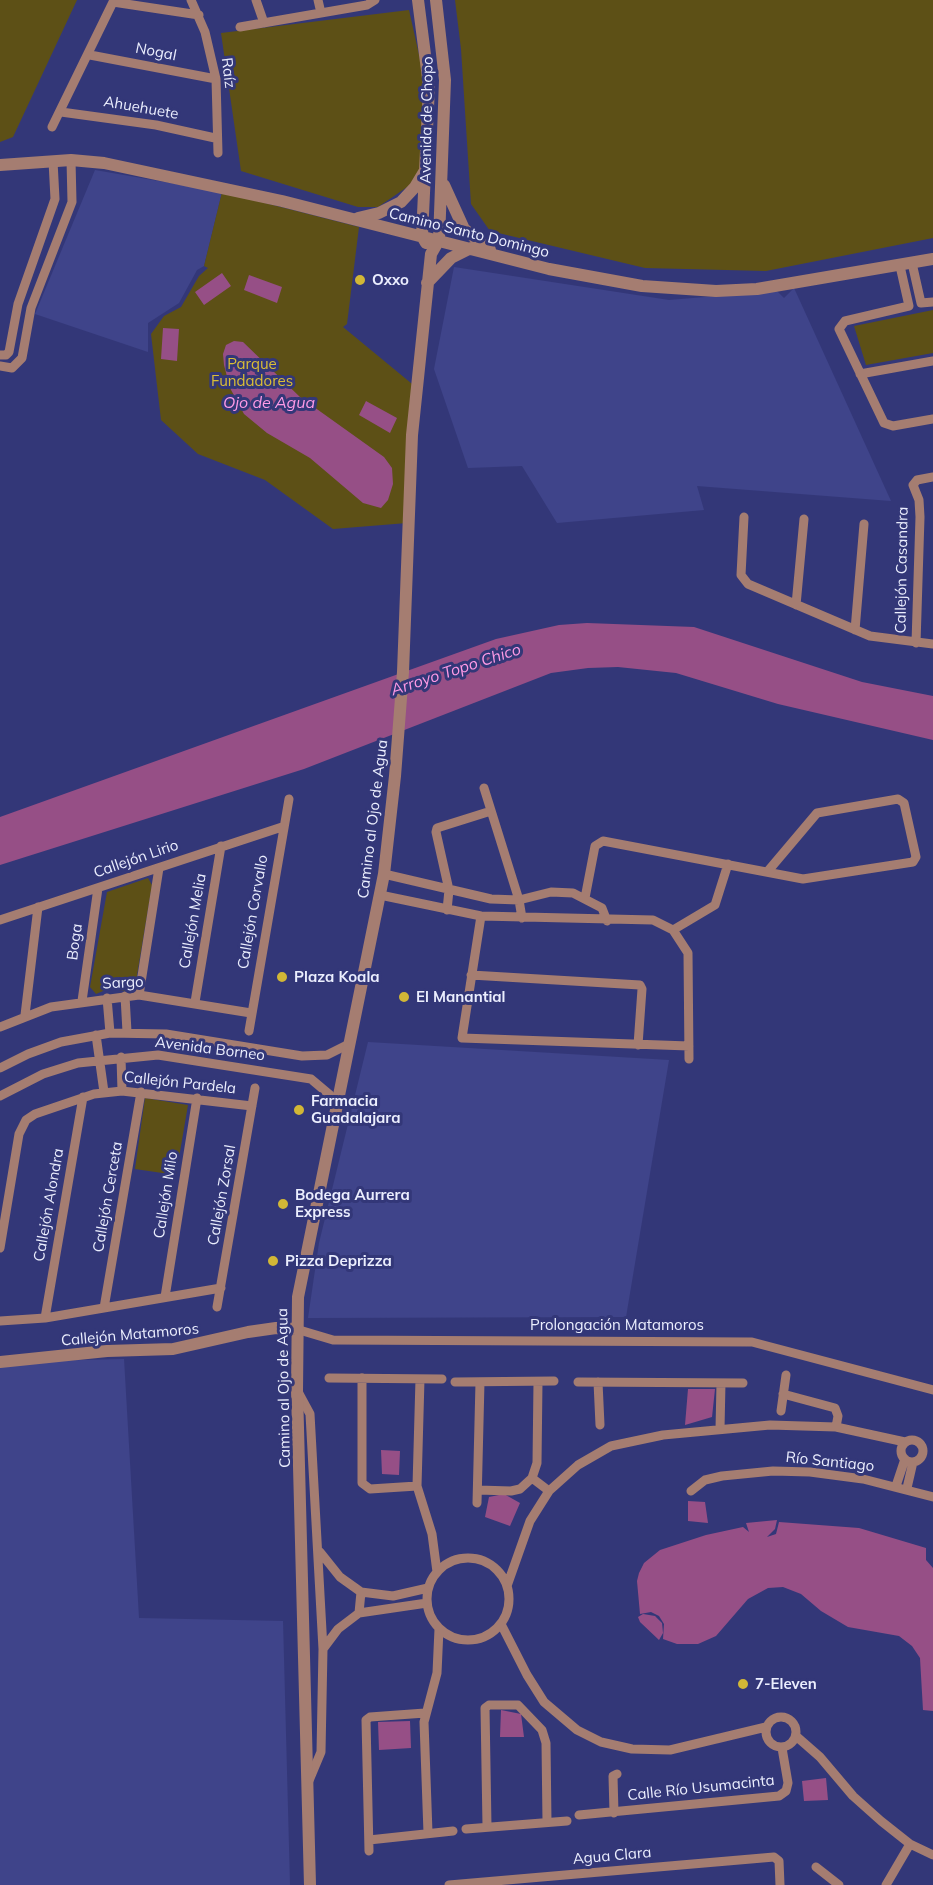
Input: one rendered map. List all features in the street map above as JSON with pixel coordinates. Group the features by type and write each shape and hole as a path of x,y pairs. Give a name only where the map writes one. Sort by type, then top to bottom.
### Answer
{"street":[{"name":"Raíz","path":"191,0 199,15 216,79 215,138 218,153"},
{"path":"256,0 264,23"},
{"path":"318,0 321,13"},
{"path":"240,27 367,5 375,0"},
{"name":"Avenida de Chopo","path":"418,0 429,86 422,236"},
{"name":"Avenida de Chopo","path":"436,0 445,80 439,240"},
{"path":"52,127 90,55 113,1 199,15"},
{"name":"Nogal","path":"90,55 216,79"},
{"name":"Ahuehuete","path":"61,112 121,120 215,138"},
{"path":"0,366 12,368 22,358 32,308 72,202 71,160"},
{"name":"Camino Santo Domingo","path":"0,165 71,160 104,163 152,172 593,279 716,291 757,289 933,259"},
{"path":"0,355 6,355 9,352 18,304 55,199 53,161"},
{"path":"347,218 379,213 400,202 415,187 427,165"},
{"path":"442,178 464,229 498,256"},
{"path":"422,236 431,254"},
{"name":"Camino al Ojo de Agua","path":"309,1885 296,1329 301,1271 337,1109 384,874 403,672 409,470 427,283 431,254 439,240"},
{"path":"427,283 451,258 471,248"},
{"path":"906,265 921,303 933,302"},
{"path":"906,265 909,306 845,321 839,327 884,423 893,426 933,419"},
{"path":"860,374 933,361"},
{"name":"Callejón Casandra","path":"916,643 920,517 913,485 917,480 933,477"},
{"path":"744,517 742,579 855,630 890,640 933,644"},
{"path":"796,605 804,519"},
{"path":"855,630 864,524"},
{"path":"484,788 519,900 522,918"},
{"name":"Callejón Corvallo","path":"249,1031 288,799"},
{"path":"585,898 596,846 603,841 811,879 913,862 916,857 904,803 898,799 817,813 768,871"},
{"path":"447,909 449,890 437,828 491,811"},
{"name":"Callejón Lirio","path":"0,920 282,827"},
{"name":"Callejón Melia","path":"195,1002 221,846"},
{"path":"673,930 716,905 728,864"},
{"path":"139,995 159,868"},
{"path":"384,874 481,898 519,900 565,891 585,898 602,908 607,921"},
{"name":"Boga","path":"82,1001 98,888"},
{"path":"380,895 481,916 607,921 653,920 673,930 688,953 689,1059"},
{"path":"25,1015 38,908"},
{"path":"481,916 461,1036 465,1040 688,1046"},
{"path":"471,975 640,985 642,989 638,1045"},
{"name":"Sargo","path":"0,1027 25,1015 82,1001 139,995 195,1002 251,1013"},
{"path":"125,996 127,1032"},
{"path":"107,998 110,1033"},
{"name":"Avenida Borneo","path":"0,1068 39,1049 110,1033 166,1034 302,1056 327,1055 349,1044"},
{"path":"96,1035 104,1092"},
{"name":"Avenida Borneo","path":"0,1096 57,1069 99,1060 158,1055 298,1076 318,1083 330,1095 337,1109"},
{"path":"298,1076 302,1056"},
{"path":"121,1057 122,1091"},
{"name":"Callejón Zorsal","path":"217,1307 255,1088"},
{"name":"Callejón Pardela","path":"0,1248 19,1134 23,1124 35,1114 83,1097 122,1091 252,1106"},
{"name":"Callejón Cerceta","path":"104,1308 141,1092"},
{"name":"Callejón Alondra","path":"45,1318 83,1097"},
{"name":"Callejón Milo","path":"165,1297 197,1098"},
{"path":"0,1321 45,1318 221,1288"},
{"name":"Callejón Matamoros","path":"0,1362 107,1351 173,1349 248,1332 276,1328 296,1329"},
{"name":"Prolongación Matamoros","path":"296,1329 333,1340 752,1342 933,1390"},
{"path":"781,1411 786,1376"},
{"path":"329,1378 442,1379"},
{"path":"362,1378 362,1483 370,1489 417,1486"},
{"path":"420,1379 417,1486 432,1534 437,1572"},
{"path":"455,1382 554,1381"},
{"path":"477,1503 480,1382"},
{"path":"478,1490 520,1489 532,1478 537,1462 538,1382"},
{"path":"578,1382 743,1383"},
{"path":"598,1382 600,1425"},
{"path":"720,1429 721,1383"},
{"path":"297,1390 310,1414 323,1649 321,1752 308,1783"},
{"path":"783,1394 835,1408 838,1413 836,1427"},
{"path":"507,1586 530,1521 549,1491 578,1465 611,1446 644,1438 770,1425 836,1427 905,1442 913,1439 933,1449"},
{"path":"905,1442 901,1452 909,1461 906,1488"},
{"path":"896,1486 909,1461 922,1456 922,1445"},
{"name":"Río Santiago","path":"691,1491 705,1480 773,1471 827,1474 906,1488 933,1497"},
{"path":"532,1478 549,1491"},
{"path":"319,1552 340,1576 361,1592 393,1596 428,1588"},
{"path":"458,1559 482,1560 497,1570 507,1586 510,1599 508,1612 491,1634 478,1639 465,1640 451,1637 440,1629 431,1617 427,1603 428,1588 437,1572 458,1559"},
{"path":"359,1613 361,1592"},
{"path":"323,1649 338,1629 359,1613 427,1603"},
{"path":"501,1624 527,1675 544,1702 582,1733 601,1742 632,1749 670,1750 766,1727 776,1717 786,1717 794,1723 796,1736 820,1757 866,1809 910,1844 933,1855"},
{"path":"428,1833 425,1713 437,1673 440,1629"},
{"path":"528,1715 544,1702"},
{"path":"487,1826 486,1707 518,1705 545,1736 547,1822"},
{"path":"369,1851 366,1720 370,1716 425,1713"},
{"path":"766,1727 768,1740 774,1746 782,1748 791,1744 796,1736"},
{"name":"Calle Río Usumacinta","path":"616,1774 613,1776 614,1813 781,1796 786,1791 788,1783 782,1748"},
{"path":"579,1815 614,1813"},
{"path":"466,1829 567,1821"},
{"path":"369,1840 453,1832"},
{"path":"886,1885 910,1844"},
{"name":"Agua Clara","path":"448,1885 777,1858 780,1885"},
{"path":"816,1867 838,1885"}],"shaded area":[{"path":"95,170 222,192 204,266 197,270 179,303 148,323 148,352 35,314"},
{"path":"454,267 669,300 777,291 784,298 794,288 891,501 697,486 704,510 557,523 522,466 468,468 434,369"},
{"path":"368,1042 669,1060 626,1317 308,1318 319,1243"},
{"path":"124,1359 139,1618 283,1621 290,1885 0,1885 0,1362"}],"green space":[{"path":"0,0 77,0 13,137 0,142"},
{"path":"455,0 933,0 933,238 766,271 645,268 490,231 471,204 461,49"},
{"path":"409,10 422,68 424,116 421,171 413,183 378,207 358,207 241,171 221,33"},
{"name":"Parque Fundadores","path":"222,192 359,227 347,324 343,327 417,388 407,523 333,529 265,480 198,454 161,420 151,334 164,316 181,307 199,276 208,268 204,266"},
{"path":"933,310 933,353 866,365 854,326"},
{"path":"148,878 152,885 135,987 128,992 110,988 96,994 90,987 107,892"},
{"path":"145,1098 188,1105 176,1175 135,1169"}],"water":[{"path":"222,273 231,286 204,305 195,292"},
{"path":"249,275 282,287 277,303 244,290"},
{"path":"163,328 179,329 177,361 161,359"},
{"name":"Ojo de Agua","path":"234,341 243,342 300,397 384,457 392,468 393,484 388,500 381,508 363,503 310,458 267,433 244,414 230,388 224,365 223,354 226,345"},
{"path":"366,401 397,418 390,433 359,415"},
{"name":"Arroyo Topo Chico","path":"587,623 694,627 862,682 933,696 933,740 778,704 676,673 618,667 588,668 551,673 304,769 0,865 0,817 496,639 559,625"},
{"path":"688,1389 715,1389 712,1417 685,1425"},
{"path":"381,1450 400,1451 399,1475 382,1474"},
{"path":"504,1494 520,1503 510,1526 485,1517 489,1497"},
{"path":"688,1501 705,1502 708,1523 688,1521"},
{"path":"777,1520 775,1529 767,1537 776,1534 779,1522 859,1528 926,1548 926,1560 933,1568 933,1711 923,1710 920,1658 912,1646 899,1636 848,1627 821,1611 801,1594 783,1587 768,1588 748,1599 716,1636 698,1644 677,1644 663,1639 664,1624 659,1616 651,1612 640,1614 637,1581 639,1573 644,1563 660,1550 706,1535 743,1527 749,1532 746,1523"},
{"path":"643,1614 655,1616 662,1623 663,1633 659,1640 640,1622 638,1617"},
{"path":"501,1710 521,1714 524,1737 500,1737"},
{"path":"410,1721 411,1748 379,1750 378,1722"},
{"path":"826,1778 828,1800 804,1801 802,1781"}],"place":[{"name":"Oxxo","path":"360,280"},
{"name":"Plaza Koala","path":"282,977"},
{"name":"El Manantial","path":"404,997"},
{"name":"Farmacia Guadalajara","path":"299,1110"},
{"name":"Bodega Aurrera Express","path":"283,1204"},
{"name":"Pizza Deprizza","path":"273,1261"},
{"name":"7-Eleven","path":"743,1684"}]}
